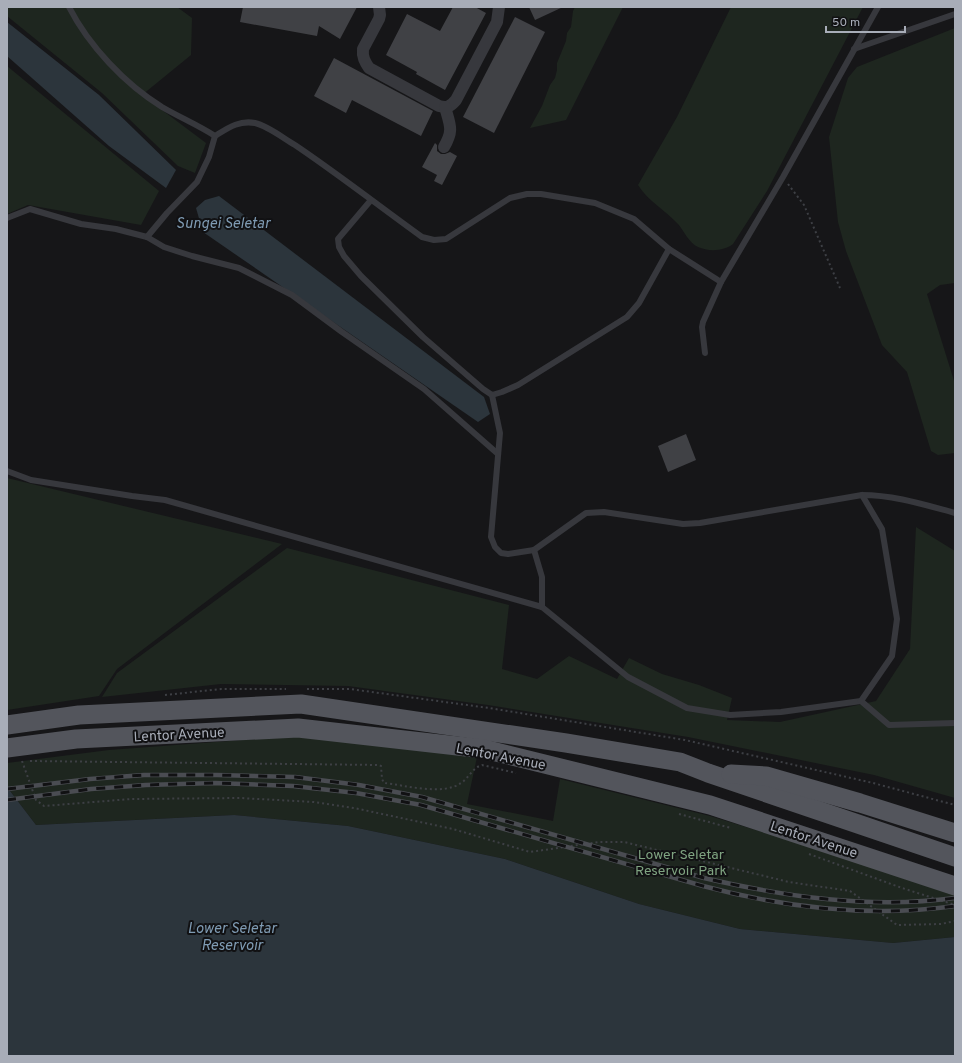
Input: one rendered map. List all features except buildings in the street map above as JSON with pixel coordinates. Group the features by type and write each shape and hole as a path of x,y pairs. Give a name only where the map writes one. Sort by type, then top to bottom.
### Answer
{"main road":[{"name":"Lentor Avenue","path":"7,725 79,715 301,704 566,743 680,762 708,773 955,857"},
{"name":"Lentor Avenue","path":"7,748 76,739 298,728 484,749 710,805 955,886"},
{"path":"708,773 766,776 917,820 955,833"},
{"path":"917,820 955,828"}],"street":[{"path":"379,7 379,19 363,49 362,54 365,63 369,68 439,106 445,107 451,106 459,94 497,22 499,7"},
{"path":"444,147 450,137 451,131 445,107"}],"lane":[{"path":"69,7 74,18 102,56 130,83 162,107 215,136"},
{"path":"705,353 703,322 721,282 783,177 878,7"},
{"path":"854,49 955,14"},
{"path":"147,237 167,213 197,182 209,157 215,136 234,124 244,122 255,123 275,132 316,159 422,237 434,240 446,239 510,198 527,194 542,194 595,203 634,218 669,249 721,282"},
{"path":"371,200 338,239 339,248 361,276 423,337 492,395 500,433 491,536 495,547 501,553 508,554 534,550 586,513 604,512 683,524 700,523 862,495 876,495 904,500 955,513"},
{"path":"7,218 30,210 81,224 116,229 147,237 164,247 239,268 292,295 424,389 498,454"},
{"path":"492,395 518,385 627,317 639,303 669,249"},
{"path":"7,471 31,480 165,500 542,606 628,677 687,708 730,715 781,712 860,701 892,656 897,619 882,530 862,495"},
{"path":"534,550 542,577 542,606"},
{"path":"860,701 889,725 955,723"}],"path":[{"path":"783,177 804,205 840,288"},
{"path":"520,774 482,765 474,770 461,784 446,789 436,789 384,783 382,779 381,766 379,765 22,761 36,800 44,806 131,799 240,798 314,802 354,808 454,829 530,852 599,842 624,842 789,882 850,892 897,925 941,924 955,921"},
{"path":"679,814 738,830"},
{"path":"804,853 955,905"}],"green space":[{"path":"7,7 177,7 192,18 191,55 142,95 206,143 195,173 178,166 102,93 7,16"},
{"path":"575,7 623,7 566,120 530,128 542,106 550,85 555,78 557,63 566,41 567,33 571,27"},
{"path":"731,7 863,7 767,191 733,244 725,248 712,250 702,249 692,243 678,224 652,201 638,185 677,117"},
{"path":"955,28 955,283 940,285 927,294 955,384 955,453 938,455 931,451 907,372 882,345 846,251 838,222 829,137 848,78 857,67"},
{"path":"7,66 159,191 141,225 28,205 7,214"},
{"path":"7,478 282,544 117,669 99,696 7,710"},
{"path":"916,527 955,551 955,798 874,775 688,737 488,705 348,686 221,684 102,697 117,673 287,548 509,605 502,669 537,679 569,656 617,679 629,658 662,674 699,685 732,698 727,720 780,722 876,701 910,649"},
{"name":"Lower Seletar Reservoir Park","path":"297,736 477,757 467,804 553,821 560,779 710,816 955,891 955,937 893,943 740,929 639,904 505,859 348,826 234,815 36,825 7,787 7,763 109,750"}],"water":[{"name":"Sungei Seletar","path":"7,22 99,95 176,170 166,188 109,146 7,56"},
{"name":"Sungei Seletar","path":"219,196 484,397 490,414 478,422 203,232 196,208 205,200"},
{"name":"Lower Seletar Reservoir","path":"7,787 36,825 234,815 348,826 505,859 639,904 740,929 893,943 955,937 955,1056 7,1056"}],"railway":[{"path":"7,789 90,779 144,775 295,777 359,785 422,797 704,878 766,891 797,896 860,902 923,901 955,898"},
{"path":"7,800 91,789 146,785 215,783 293,786 356,793 421,805 703,886 765,900 828,909 859,911 891,911 955,906"}]}
